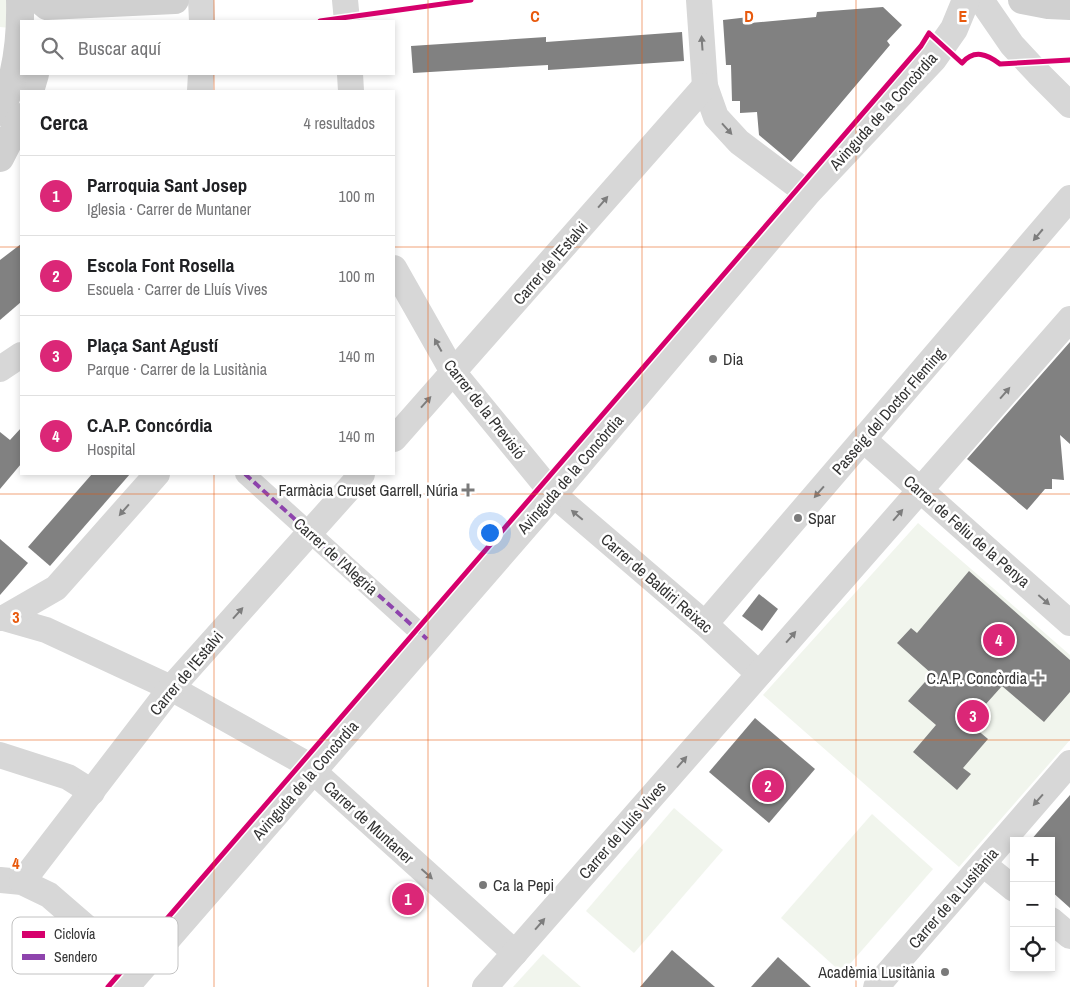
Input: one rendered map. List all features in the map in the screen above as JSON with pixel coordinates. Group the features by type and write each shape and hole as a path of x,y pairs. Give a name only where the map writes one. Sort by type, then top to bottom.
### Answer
{"main road":[{"path":"0,112 16,62 20,33 20,0"},
{"path":"44,7 175,0"},
{"path":"30,90 34,75"},
{"path":"0,158 20,119"}],"street":[{"path":"201,0 202,20"},
{"path":"345,0 347,20"},
{"path":"699,0 705,86 716,117 739,142 808,193"},
{"name":"Avinguda de la Concòrdia","path":"178,926 553,494 808,193 933,59 954,29 966,0"},
{"path":"981,0 1012,45 1070,105"},
{"path":"200,90 201,75"},
{"path":"350,75 351,90"},
{"name":"Carrer de l'Estalvi","path":"395,438 705,86"},
{"name":"Passeig del Doctor Fleming","path":"705,624 1070,198"},
{"name":"Carrer de la Previsió","path":"395,270 453,372 553,494"},
{"path":"758,674 1070,319"},
{"path":"0,369 20,356"},
{"name":"Carrer de Feliu de la Penya","path":"864,440 1070,623"},
{"path":"2,618 56,588 156,475"},
{"name":"Carrer de l'Alegria","path":"246,475 427,639"},
{"name":"Carrer de l'Estalvi","path":"11,881 92,792 171,688 361,475"},
{"name":"Carrer de Baldiri Reixac","path":"553,494 705,624 758,674"},
{"name":"Carrer de Muntaner","path":"2,618 46,630 171,688 304,762 514,953"},
{"name":"Carrer de Lluís Vives","path":"485,987 758,674"},
{"path":"0,755 68,777 92,792"},
{"name":"Carrer de la Lusitània","path":"876,987 1070,763"},
{"path":"983,864 1010,886"},
{"path":"11,881 49,895 70,917"},
{"path":"1055,923 1070,936"}],"shaded area":[{"path":"0,0 9,0 10,28 0,27"},
{"path":"918,523 1070,655 1070,740 959,867 763,695"},
{"path":"674,808 723,850 634,953 586,911"},
{"path":"872,814 933,869 842,973 781,918"},
{"path":"543,954 581,987 513,987"}],"building":[{"path":"883,7 902,25 887,41 890,45 791,162 759,135 757,112 740,113 740,101 732,101 731,65 726,65 723,20 749,17 750,23 816,17 817,12"},
{"path":"682,32 684,61 548,70 548,65 413,73 411,46 546,37 546,42"},
{"path":"20,245 20,303 0,320 0,260"},
{"path":"1070,342 1070,444 1060,435 1064,480 1052,479 1052,489 1045,489 1027,510 967,459"},
{"path":"20,429 20,465 0,489 0,432 10,440"},
{"path":"91,475 129,475 50,566 28,547"},
{"path":"0,539 28,563 0,595"},
{"path":"969,571 1070,660 1070,692 1044,722 1002,686 969,723 988,739 963,768 971,774 957,790 913,752 936,725 908,701 932,674 897,643 911,628 917,633"},
{"path":"759,594 778,609 762,631 742,616"},
{"path":"755,718 815,769 769,823 709,772"},
{"path":"1070,795 1070,908 1055,895 1055,837 1033,837"},
{"path":"672,950 715,987 640,987"},
{"path":"778,957 811,987 751,987"}],"marked path":[{"path":"246,475 427,639"}],"cycle path":[{"path":"327,20 471,0"},
{"path":"168,917 921,46 929,33 962,63 971,56 981,54 1000,64 1070,60"},
{"path":"108,987 119,974"}],"place":[{"name":"Dia","path":"713,359"},
{"name":"Farmàcia Cruset Garrell, Núria","path":"468,490"},
{"name":"Spar","path":"798,518"},
{"name":"C.A.P. Concórdia","path":"999,640"},
{"name":"C.A.P. Concòrdia","path":"1038,678"},
{"name":"Plaça Sant Agustí","path":"973,716"},
{"name":"Escola Font Rosella","path":"768,786"},
{"name":"Ca la Pepi","path":"483,885"},
{"name":"Parroquia Sant Josep","path":"408,899"},
{"name":"Acadèmia Lusitània","path":"945,972"}]}
